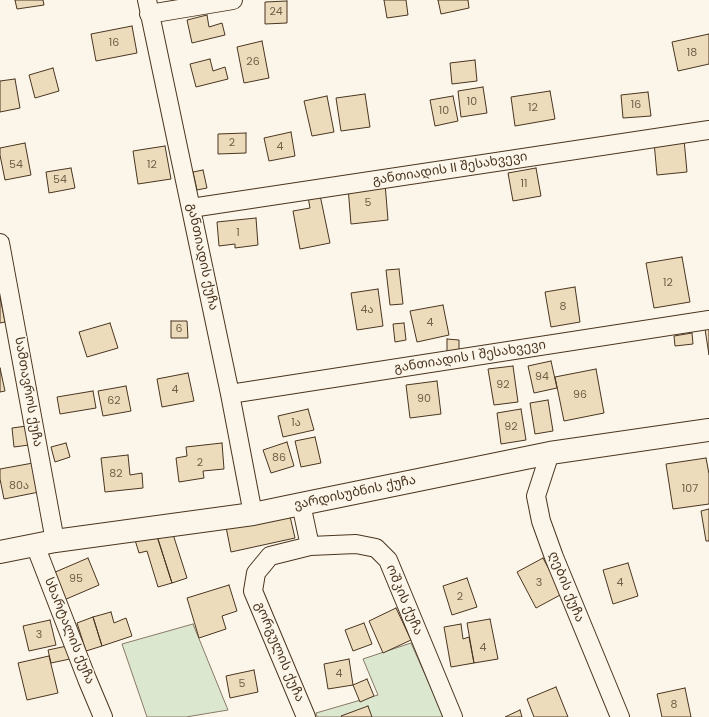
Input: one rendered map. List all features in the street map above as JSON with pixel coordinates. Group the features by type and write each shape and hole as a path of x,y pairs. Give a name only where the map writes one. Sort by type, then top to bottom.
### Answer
{"street":[{"path":"148,7 233,0"},
{"name":"განთიადის ქუჩა","path":"148,7 230,394 253,514"},
{"name":"განთიადის II შესახვევი","path":"191,208 709,130"},
{"name":"სამთავროს ქუჩა","path":"0,243 45,543"},
{"name":"განთიადის I შესახვევი","path":"230,394 709,320"},
{"name":"ვარდისუბნის ქუჩა","path":"0,552 45,543 253,514 550,453 709,430"},
{"name":"ღების ქუჩა","path":"550,453 536,496 541,521 554,557 620,717"},
{"path":"301,504 310,546"},
{"name":"სხარტალის ქუჩა","path":"45,543 87,679 103,717"},
{"name":"ოშკის ქუჩა","path":"310,546 356,544 376,548 388,560 453,717"},
{"name":"გორგულის ქუჩა","path":"306,717 253,591 256,573 270,556 310,546"}],"green space":[{"path":"193,624 228,710 186,717 147,717 122,644"},
{"path":"411,643 444,717 317,717 316,713 378,695 363,659"}],"building":[{"path":"15,0 43,0 44,5 17,9"},
{"path":"384,0 406,0 408,15 387,18"},
{"path":"438,0 468,0 469,8 441,14"},
{"path":"287,1 287,23 265,24 265,2"},
{"path":"207,15 209,27 222,23 225,35 192,43 187,20"},
{"path":"132,26 137,53 96,61 91,34"},
{"path":"709,34 709,64 678,71 672,42"},
{"path":"262,41 269,78 244,83 237,47"},
{"path":"210,59 213,71 225,67 228,79 196,87 190,64"},
{"path":"475,60 477,81 452,84 450,63"},
{"path":"53,68 59,91 35,98 29,75"},
{"path":"15,79 20,108 0,112 0,81"},
{"path":"483,87 487,113 461,117 458,91"},
{"path":"550,91 555,119 515,126 511,97"},
{"path":"648,92 651,116 623,118 621,95"},
{"path":"365,94 370,127 341,131 336,98"},
{"path":"327,96 334,132 312,136 304,101"},
{"path":"453,96 458,121 435,126 430,100"},
{"path":"291,132 295,156 269,161 264,138"},
{"path":"246,133 246,153 218,154 218,134"},
{"path":"684,139 687,172 657,175 654,142"},
{"path":"25,143 31,175 5,180 0,148"},
{"path":"165,146 171,179 138,184 133,151"},
{"path":"71,168 75,188 49,193 46,172"},
{"path":"536,168 541,196 513,201 508,173"},
{"path":"203,170 207,188 197,190 193,172"},
{"path":"385,183 388,220 351,224 348,187"},
{"path":"320,195 330,243 300,249 293,211 310,208 308,197"},
{"path":"256,218 258,245 235,248 235,244 219,246 217,222"},
{"path":"682,257 690,302 654,308 646,263"},
{"path":"399,269 403,304 390,305 386,270"},
{"path":"575,287 580,322 551,327 545,292"},
{"path":"378,289 383,326 357,330 351,293"},
{"path":"0,296 5,322 0,323"},
{"path":"443,305 449,335 417,342 410,311"},
{"path":"171,321 187,321 188,338 171,338"},
{"path":"110,323 118,348 87,357 79,332"},
{"path":"404,323 406,340 395,342 393,324"},
{"path":"709,328 709,355 705,329"},
{"path":"692,333 693,344 675,346 674,336"},
{"path":"447,339 459,340 459,354 447,354"},
{"path":"551,361 557,388 534,393 528,366"},
{"path":"513,366 518,402 494,405 488,369"},
{"path":"0,368 5,391 0,392"},
{"path":"596,369 604,413 564,421 555,377"},
{"path":"188,373 194,401 162,407 157,379"},
{"path":"437,381 441,414 410,418 406,385"},
{"path":"126,386 131,411 103,416 98,391"},
{"path":"93,391 96,408 60,414 57,397"},
{"path":"548,400 553,431 535,434 530,403"},
{"path":"308,409 314,430 283,437 278,416"},
{"path":"521,409 526,440 501,444 497,413"},
{"path":"27,426 29,445 14,447 12,428"},
{"path":"315,437 321,463 301,467 295,441"},
{"path":"287,442 294,466 271,473 263,450"},
{"path":"66,443 70,457 55,462 51,447"},
{"path":"222,443 224,469 203,471 204,478 179,482 176,458 187,456 186,447"},
{"path":"128,455 130,475 142,473 143,488 105,492 101,458"},
{"path":"706,458 709,474 709,504 673,509 666,464"},
{"path":"33,463 39,492 4,499 0,479 0,469"},
{"path":"709,509 709,541 706,541 701,511"},
{"path":"289,512 295,538 231,552 226,527"},
{"path":"171,528 187,578 172,583 156,533"},
{"path":"156,533 172,583 158,587 147,551 139,553 135,540"},
{"path":"88,558 99,585 64,600 53,573"},
{"path":"543,558 562,594 536,608 517,572"},
{"path":"628,563 638,596 613,604 603,570"},
{"path":"467,578 477,607 452,615 443,586"},
{"path":"229,585 237,611 222,616 226,629 199,638 187,598"},
{"path":"396,608 411,640 383,653 369,621"},
{"path":"111,612 114,623 126,618 132,636 102,646 93,617"},
{"path":"93,617 102,646 86,651 77,623"},
{"path":"490,619 498,659 474,663 467,623"},
{"path":"50,620 56,645 29,651 23,626"},
{"path":"364,623 372,644 353,651 345,630"},
{"path":"461,624 463,639 469,637 474,663 451,667 444,627"},
{"path":"67,646 70,659 51,663 48,650"},
{"path":"49,656 58,693 27,700 18,663"},
{"path":"349,659 353,685 328,689 324,664"},
{"path":"254,670 258,692 230,698 226,676"},
{"path":"367,679 374,696 360,702 353,685"},
{"path":"556,687 568,717 534,717 527,699"},
{"path":"685,688 691,717 662,717 657,694"},
{"path":"368,706 372,717 341,716"},
{"path":"520,710 522,717 505,717"}]}
